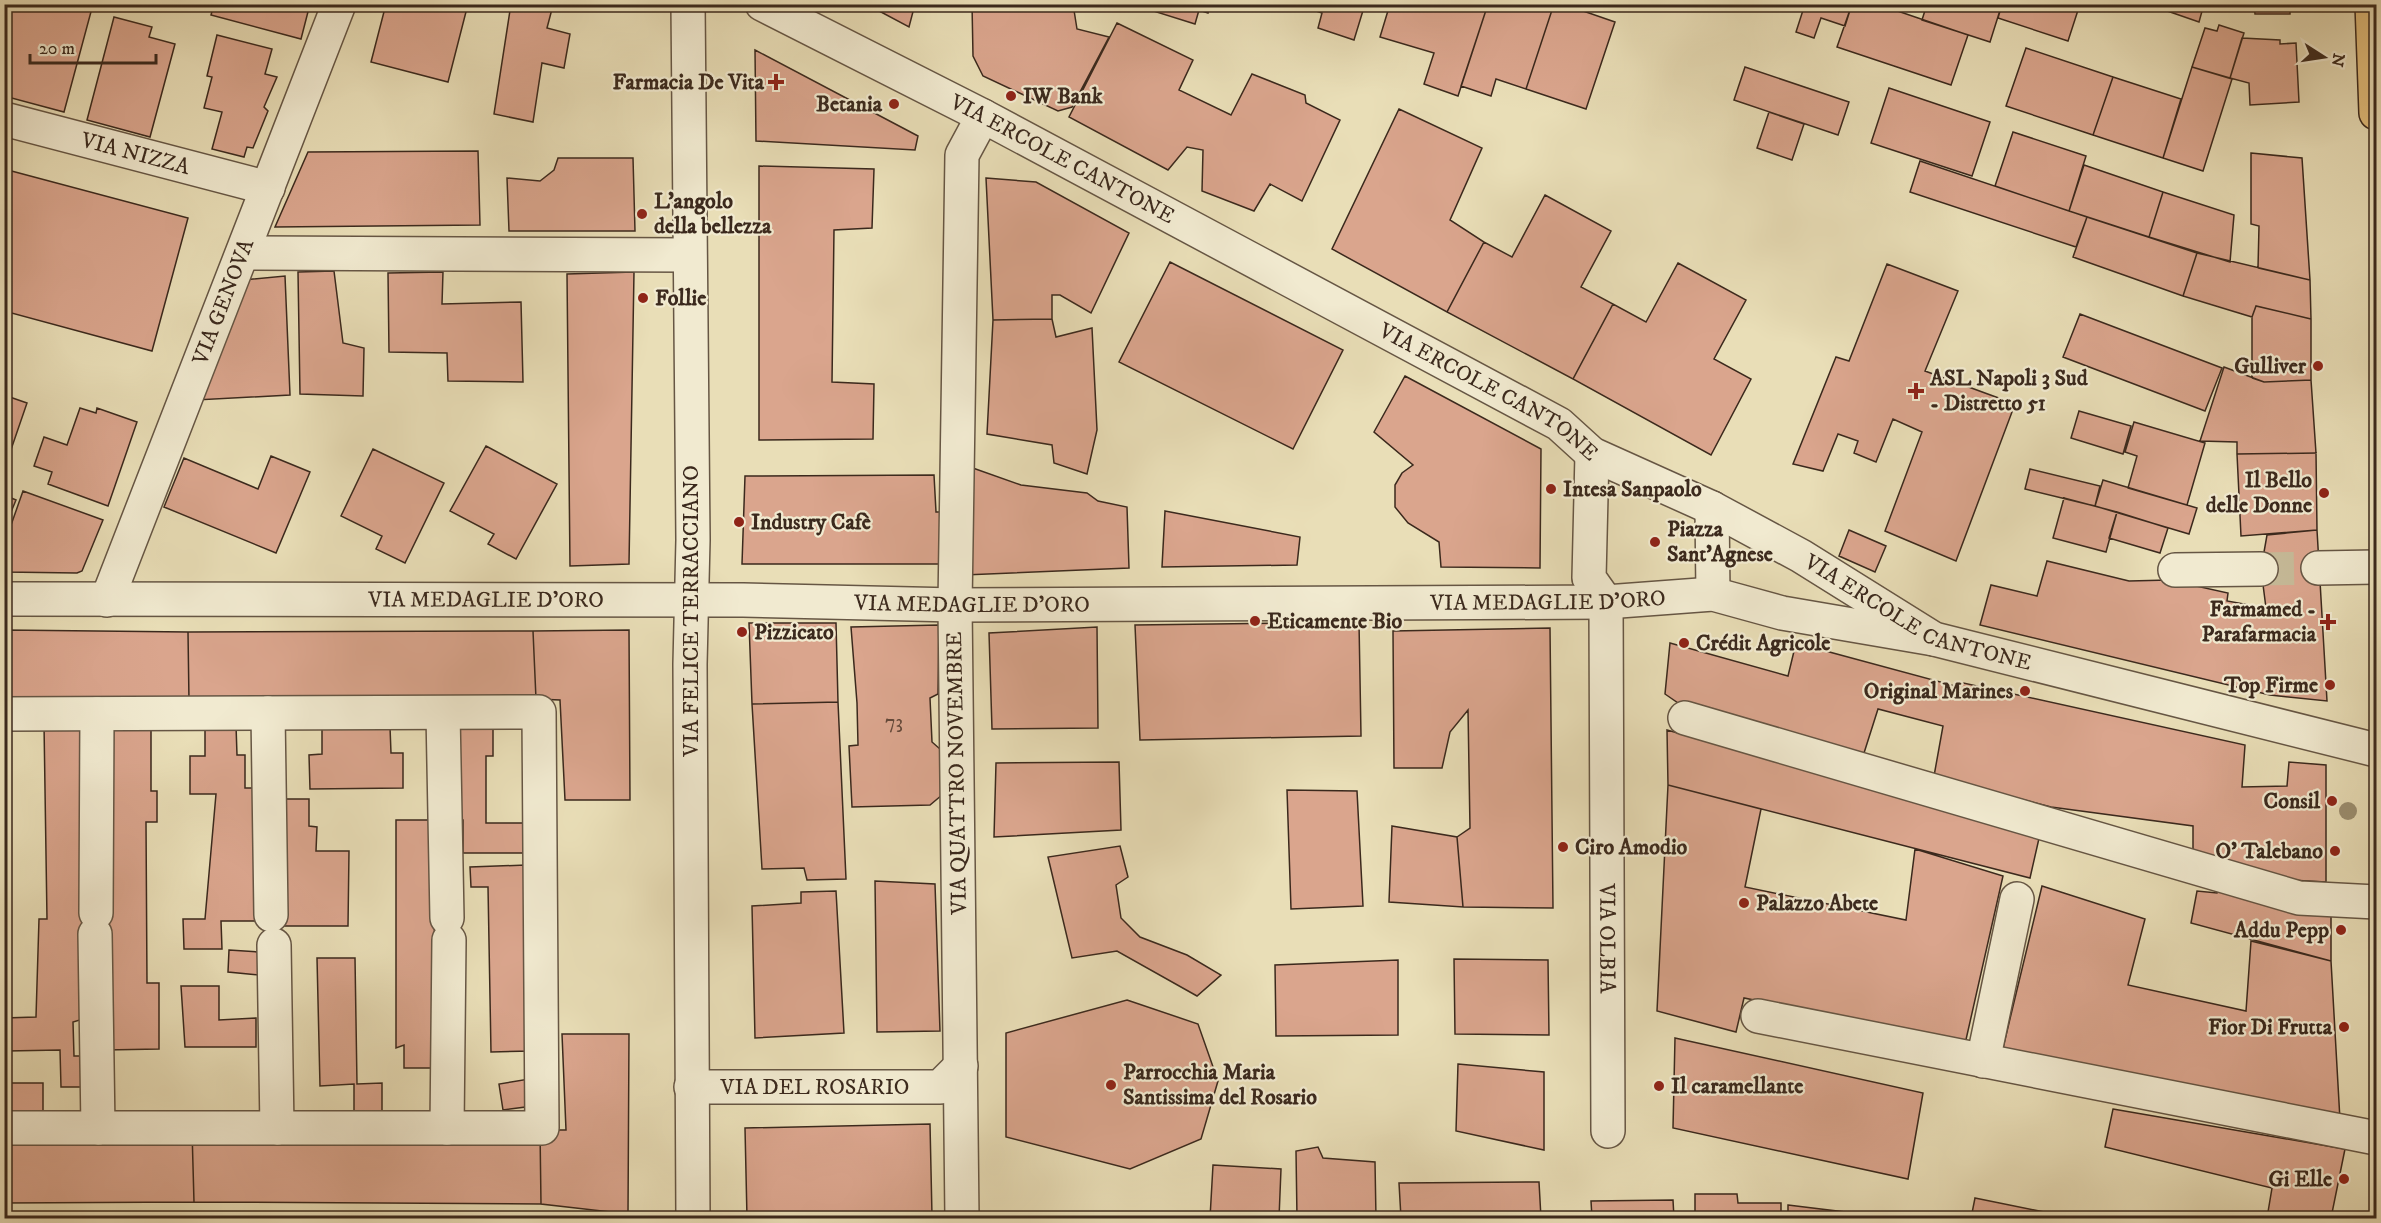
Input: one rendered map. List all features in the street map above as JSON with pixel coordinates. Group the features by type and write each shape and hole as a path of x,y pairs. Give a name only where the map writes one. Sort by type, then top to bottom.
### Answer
{"main road":[{"path":"2372,4 2376,113"}],"street":[{"name":"VIA GENOVA","path":"107,600 339,4"},
{"name":"VIA FELICE TERRACCIANO","path":"688,4 693,601 690,664 693,1218"},
{"name":"VIA ERCOLE CANTONE","path":"762,4 983,117 1559,424 1592,454 1712,508 1801,556 1934,639 2376,750"},
{"name":"VIA QUATTRO NOVEMBRE","path":"962,1218 951,1077 962,155 983,117"},
{"name":"VIA NIZZA","path":"4,119 268,188"},
{"path":"243,253 689,255"},
{"path":"1592,454 1589,578 1606,602"},
{"path":"1712,508 1713,594"},
{"path":"2318,568 2376,567"},
{"path":"2175,570 2261,569"},
{"name":"VIA MEDAGLIE D'ORO","path":"4,599 693,601 955,605 1606,602 1713,594 1782,613 1934,639"},
{"name":"VIA OLBIA","path":"1606,602 1608,1131"},
{"path":"4,714 539,712 542,1128 4,1128"},
{"path":"268,713 277,1128"},
{"path":"443,713 448,929 447,1128"},
{"path":"97,714 98,1128"},
{"path":"1685,718 2299,898 2376,902"},
{"path":"1983,1061 2017,899"},
{"path":"1758,1016 2376,1138"},
{"name":"VIA DEL ROSARIO","path":"691,1087 951,1077"}],"building":[{"path":"4,4 79,4 92,8 64,112 4,96"},
{"path":"214,4 310,4 301,39 211,15"},
{"path":"386,4 468,4 448,82 371,62"},
{"path":"511,4 533,4 552,9 547,28 570,34 564,68 542,63 533,122 494,114"},
{"path":"866,4 915,4 909,27"},
{"path":"972,4 1073,4 1077,29 1109,37 1072,107 1058,111 983,76 973,56"},
{"path":"1147,4 1211,4 1208,13 1199,10 1195,24 1150,10"},
{"path":"1295,4 1365,4 1354,40 1318,28 1322,13"},
{"path":"1390,4 1488,4 1458,96 1424,84 1434,53 1380,37"},
{"path":"1488,4 1554,4 1526,89 1496,79 1491,96 1461,86"},
{"path":"1554,4 1563,4 1615,22 1586,109 1526,89"},
{"path":"1805,4 1852,4 1845,26 1821,18 1814,38 1796,32"},
{"path":"1852,4 1877,4 1968,35 1951,85 1837,47"},
{"path":"1927,4 2002,4 1990,42 1922,20"},
{"path":"2002,4 2080,4 2068,41 1998,18"},
{"path":"2147,4 2204,4 2199,22"},
{"path":"2254,4 2290,4 2290,14 2255,14"},
{"path":"114,17 152,27 149,37 175,44 150,137 87,120"},
{"path":"1117,23 1193,60 1179,90 1231,115 1252,74 1305,95 1306,103 1340,120 1302,201 1270,184 1254,211 1202,191 1203,150 1187,147 1168,170 1069,117"},
{"path":"2219,25 2244,33 2230,78 2192,67 2205,28 2217,31"},
{"path":"217,35 272,49 265,74 277,77 264,107 268,111 253,148 247,147 244,157 212,149 222,112 204,108 212,77 207,76"},
{"path":"2242,38 2280,40 2280,44 2296,43 2299,102 2250,105 2249,83 2230,78"},
{"path":"2026,48 2113,77 2093,135 2006,106"},
{"path":"755,50 918,136 915,150 756,141"},
{"path":"1745,67 1849,102 1838,135 1734,100"},
{"path":"2192,67 2232,79 2203,171 2163,158"},
{"path":"2113,77 2181,99 2163,158 2093,135"},
{"path":"1889,88 1990,122 1972,176 1871,143"},
{"path":"1399,109 1482,148 1450,220 1484,242 1447,312 1332,249"},
{"path":"1769,112 1804,124 1792,160 1757,148"},
{"path":"2013,132 2086,156 2069,211 1995,186"},
{"path":"478,151 480,225 275,227 308,152"},
{"path":"2251,153 2302,158 2310,280 2258,268 2259,226 2251,224"},
{"path":"558,158 633,158 635,231 509,231 507,178 540,181 554,170"},
{"path":"1920,161 2087,217 2076,247 1910,192"},
{"path":"2084,165 2163,192 2149,237 2069,211"},
{"path":"759,166 874,169 872,228 834,230 832,382 874,384 873,439 759,440"},
{"path":"4,169 188,218 152,351 4,311"},
{"path":"986,178 1036,182 1129,233 1091,313 1060,295 1052,295 1052,319 993,320"},
{"path":"2163,192 2234,215 2230,262 2149,237"},
{"path":"1545,195 1611,231 1581,287 1613,304 1573,379 1447,312 1484,242 1512,257"},
{"path":"2087,217 2197,253 2183,296 2073,257"},
{"path":"2197,253 2310,280 2311,319 2256,306 2252,317 2183,296"},
{"path":"1170,262 1343,350 1293,449 1119,362"},
{"path":"1678,263 1746,300 1714,359 1751,379 1711,455 1573,379 1613,304 1646,322"},
{"path":"1887,264 1958,291 1925,371 2015,404 1956,561 1885,531 1922,432 1893,419 1876,462 1854,453 1858,441 1838,434 1823,471 1793,464 1836,357 1849,361"},
{"path":"334,271 343,343 364,348 363,396 300,394 298,272"},
{"path":"443,272 442,304 521,302 523,382 448,381 447,353 389,352 388,273"},
{"path":"634,272 629,564 570,566 567,274"},
{"path":"285,276 290,395 196,400 242,280"},
{"path":"2256,306 2311,319 2311,380 2264,382 2252,378 2252,317"},
{"path":"2080,314 2222,368 2205,411 2063,357"},
{"path":"1052,319 1056,337 1092,328 1097,430 1087,474 1054,463 1052,445 987,434 993,320"},
{"path":"2224,367 2264,382 2311,380 2316,453 2237,454 2237,442 2200,441"},
{"path":"1405,376 1541,449 1540,568 1441,567 1439,542 1408,523 1395,507 1395,485 1402,473 1413,465 1374,432"},
{"path":"4,395 27,403 4,470"},
{"path":"80,408 96,413 97,408 137,422 108,506 48,484 52,472 34,466 44,437 67,445"},
{"path":"2079,411 2131,426 2123,454 2071,438"},
{"path":"2134,422 2205,443 2187,505 2128,488 2137,456 2125,452"},
{"path":"486,446 557,484 516,559 488,544 494,534 450,511"},
{"path":"373,449 444,483 405,563 376,549 382,536 341,516"},
{"path":"2316,453 2317,530 2241,536 2237,454"},
{"path":"271,456 310,472 276,553 164,507 184,458 258,489"},
{"path":"970,467 1021,485 1087,493 1098,501 1127,507 1129,568 964,575"},
{"path":"2030,469 2100,486 2095,506 2025,489"},
{"path":"934,475 936,512 950,512 948,564 742,564 745,476"},
{"path":"2103,480 2197,508 2189,534 2095,506"},
{"path":"23,491 103,520 82,571 77,573 4,572 4,545"},
{"path":"4,495 16,500 4,529"},
{"path":"2064,498 2117,512 2106,552 2053,538"},
{"path":"1165,511 1300,537 1297,565 1162,567"},
{"path":"2117,512 2168,528 2160,553 2109,538"},
{"path":"1849,530 1886,546 1875,572 1839,556"},
{"path":"2317,530 2327,701 2270,695 1980,625 1991,585 2037,596 2047,561 2129,581 2169,580 2228,593 2227,601 2266,608 2261,569 2267,535"},
{"path":"1359,622 1361,736 1140,740 1135,625"},
{"path":"749,623 836,623 838,702 752,704"},
{"path":"939,625 938,694 930,698 932,742 940,749 942,795 930,805 852,807 849,746 858,745 851,627"},
{"path":"1097,627 1098,728 992,729 989,633"},
{"path":"1550,628 1553,908 1463,907 1457,837 1470,828 1468,710 1450,732 1442,768 1394,768 1393,631"},
{"path":"4,630 188,632 189,701 4,699"},
{"path":"629,630 630,800 565,800 560,700 536,699 533,631"},
{"path":"533,631 536,699 189,701 188,632"},
{"path":"1670,643 1788,676 1796,643 1955,686 1959,682 2245,745 2242,787 2287,786 2289,762 2326,765 2326,882 2290,880 2193,853 2193,826 2051,807 1934,776 1943,726 1878,709 1864,753 1684,707 1665,694"},
{"path":"838,702 846,879 807,880 804,868 762,869 752,704"},
{"path":"4,724 9,724 8,918 4,918"},
{"path":"44,724 80,724 83,1019 73,1022 74,1056 85,1056 85,1087 61,1087 60,1050 7,1051 7,1083 43,1083 43,1113 4,1113 4,1018 36,1017 39,919 47,919"},
{"path":"109,724 151,724 151,791 157,791 157,822 146,822 147,983 159,983 159,1049 105,1050"},
{"path":"236,725 237,755 245,755 245,788 260,788 261,921 221,921 222,949 184,949 183,919 205,919 216,794 190,794 190,756 205,756 205,726"},
{"path":"449,726 493,726 493,756 486,756 486,823 532,823 532,853 463,853 463,820 450,821"},
{"path":"390,727 391,753 403,753 403,788 310,789 309,755 322,754 322,728"},
{"path":"1667,730 2040,834 2030,878 1668,785"},
{"path":"1119,762 1121,830 994,837 996,763"},
{"name":"Palazzo Abete","path":"1668,785 1761,809 1745,887 1906,920 1915,849 2003,876 1965,1044 1744,998 1736,1032 1657,1011"},
{"path":"1287,790 1357,791 1363,906 1291,909"},
{"path":"277,799 309,799 309,826 317,827 316,851 349,851 348,926 281,926"},
{"path":"396,820 434,820 435,1068 404,1068 404,1045 396,1048"},
{"path":"1392,826 1457,837 1463,907 1389,902"},
{"path":"1120,846 1128,877 1116,885 1121,918 1140,937 1187,955 1221,975 1197,996 1117,951 1072,958 1048,857"},
{"path":"526,865 531,1051 491,1052 488,887 471,887 470,867"},
{"path":"875,881 935,884 940,1031 877,1032"},
{"path":"2220,881 2331,914 2331,961 2191,923 2197,891 2217,893"},
{"path":"2042,886 2145,919 2128,985 2246,1011 2251,941 2331,961 2340,1120 2002,1052"},
{"path":"836,891 844,1033 755,1038 752,906 801,903 801,892"},
{"path":"229,950 259,952 258,975 228,972"},
{"path":"317,958 355,958 357,1084 382,1083 382,1111 354,1112 354,1084 320,1086"},
{"path":"1454,959 1548,960 1549,1035 1455,1034"},
{"path":"1398,960 1398,1035 1276,1036 1275,965"},
{"path":"181,986 219,986 219,1020 256,1018 256,1047 185,1047"},
{"name":"Parrocchia Maria Santissima del Rosario","path":"1127,1000 1198,1024 1218,1081 1201,1139 1130,1169 1006,1137 1006,1033"},
{"path":"562,1034 629,1034 628,1214 541,1204 540,1130 566,1130"},
{"path":"1675,1038 1923,1093 1908,1179 1673,1128"},
{"path":"1458,1064 1544,1072 1544,1150 1456,1131"},
{"path":"529,1079 533,1106 503,1110 499,1084"},
{"path":"2113,1109 2345,1149 2331,1218 2267,1218 2272,1188 2105,1147"},
{"path":"930,1124 932,1216 747,1218 745,1128"},
{"path":"192,1130 540,1130 541,1204 194,1202"},
{"path":"192,1130 194,1202 4,1203 4,1132"},
{"path":"1318,1147 1323,1158 1375,1162 1376,1218 1297,1218 1296,1151"},
{"path":"1213,1165 1281,1169 1279,1218 1210,1218"},
{"path":"1539,1182 1541,1218 1401,1218 1399,1183"},
{"path":"1695,1194 1737,1194 1738,1203 1781,1203 1781,1218 1695,1218"},
{"path":"1975,1198 2074,1218 1971,1218"},
{"path":"1673,1200 1674,1218 1592,1218 1591,1201"},
{"path":"1788,1205 1845,1212 1845,1218 1788,1218"}],"tunnel":[{"path":"2261,569 2318,568"}],"place":[{"name":"Farmacia De Vita","path":"776,82"},
{"name":"IW Bank","path":"1011,96"},
{"name":"Betania","path":"894,104"},
{"name":"L'angolo della bellezza","path":"642,214"},
{"name":"Follie","path":"643,298"},
{"name":"Gulliver","path":"2318,366"},
{"name":"ASL Napoli 3 Sud - Distretto 51","path":"1916,391"},
{"name":"Intesa Sanpaolo","path":"1551,489"},
{"name":"Il Bello delle Donne","path":"2324,493"},
{"name":"Industry Cafè","path":"739,522"},
{"name":"Piazza Sant'Agnese","path":"1655,542"},
{"name":"Eticamente Bio","path":"1255,621"},
{"name":"Farmamed - Parafarmacia","path":"2328,622"},
{"name":"Pizzicato","path":"742,632"},
{"name":"Crédit Agricole","path":"1684,643"},
{"name":"Top Firme","path":"2330,685"},
{"name":"Original Marines","path":"2025,691"},
{"name":"Consil","path":"2332,801"},
{"name":"Ciro Amodio","path":"1563,847"},
{"name":"O' Talebano","path":"2335,851"},
{"name":"Palazzo Abete","path":"1744,903"},
{"name":"Addu Pepp","path":"2341,930"},
{"name":"Fior Di Frutta","path":"2344,1027"},
{"name":"Parrocchia Maria Santissima del Rosario","path":"1111,1085"},
{"name":"Il caramellante","path":"1659,1086"},
{"name":"Gi Elle","path":"2344,1179"}]}
